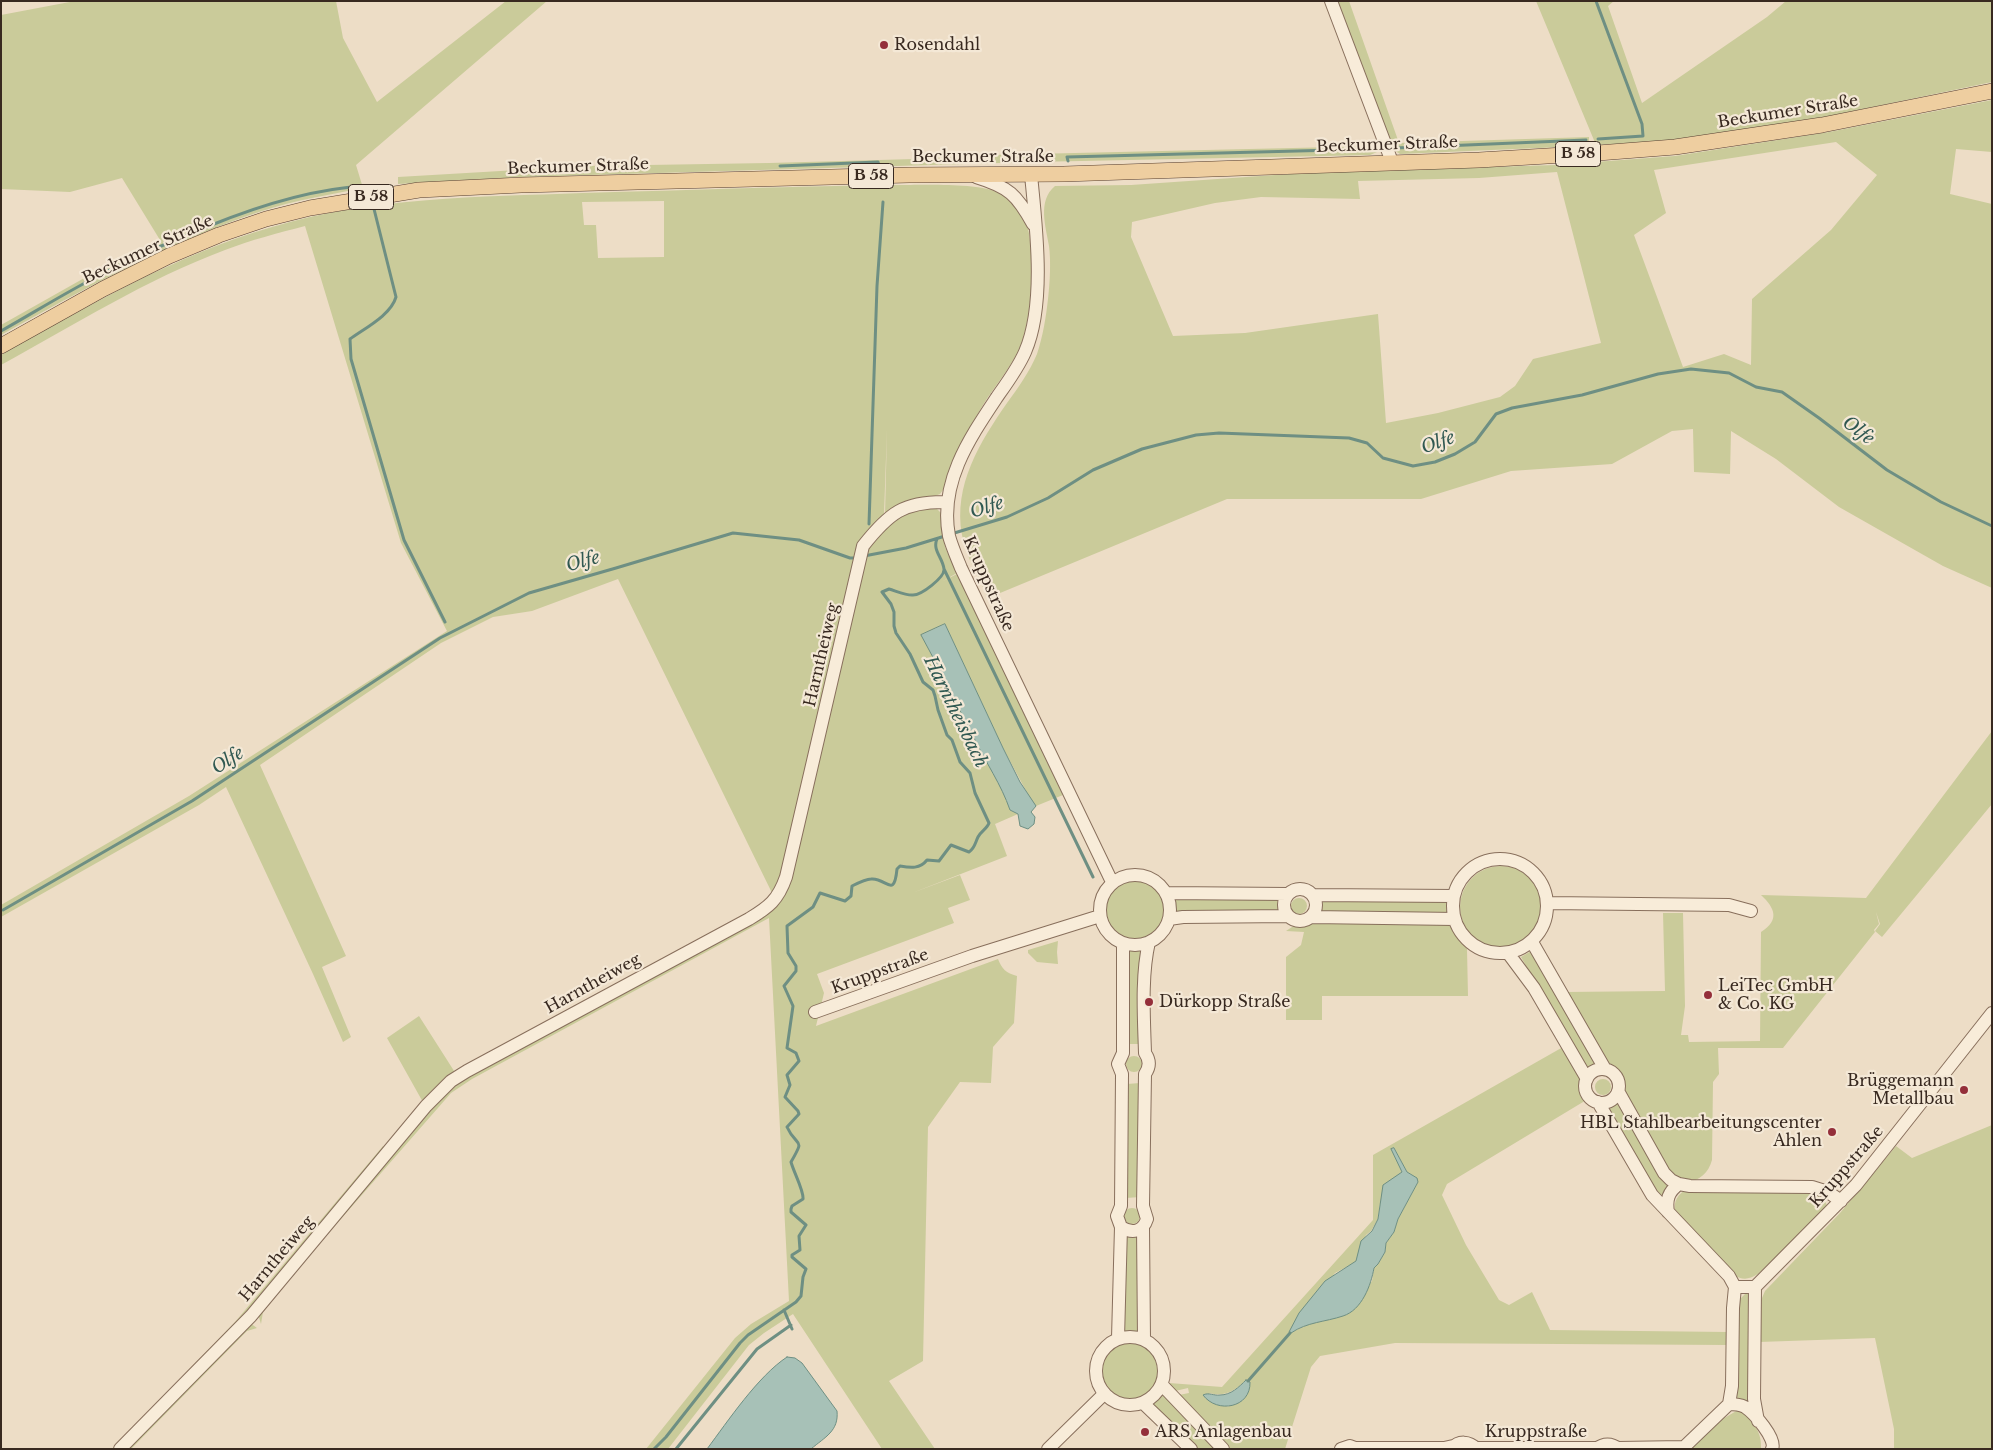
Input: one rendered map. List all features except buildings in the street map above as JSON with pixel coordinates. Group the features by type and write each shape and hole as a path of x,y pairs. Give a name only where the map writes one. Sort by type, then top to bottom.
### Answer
{"main road":[{"name":"Beckumer Straße","path":"1,346 103,289 177,252 219,235 266,219 310,208 348,200 419,190 520,185 1031,175 1598,153 1675,147 1822,125 1992,91"}],"street":[{"path":"1331,1 1392,162"},
{"path":"970,175 989,181 1015,196 1021,202 1035,229"},
{"name":"Kruppstraße","path":"1031,175 1036,270 1034,317 1025,352 968,440 956,470 947,502 948,524 952,546 1034,725 1116,880"},
{"name":"Harntheiweg","path":"120,1449 251,1316 426,1106 451,1081 749,919 766,908 778,897 786,877 863,546 878,526 890,516 911,504 933,501 947,502"},
{"path":"1500,859 1517,862 1532,871 1543,886 1548,903 1543,928 1532,942 1523,948 1508,953 1492,953 1474,946 1462,934 1454,919 1454,896 1461,879 1467,872 1482,862 1500,859"},
{"path":"1135,874 1148,877 1158,883 1166,893 1170,906 1169,920 1158,936 1149,942 1135,945 1123,943 1108,933 1100,916 1100,904 1104,892 1116,880 1135,874"},
{"path":"1166,893 1288,894 1292,891 1303,889 1313,895 1454,896"},
{"path":"1288,894 1284,905 1288,916"},
{"path":"1312,917 1316,906 1313,895"},
{"path":"1548,903 1728,905 1751,911"},
{"name":"Kruppstraße","path":"815,1012 972,956 1100,916"},
{"path":"1169,920 1183,917 1288,916 1297,921 1312,917 1454,919"},
{"path":"1122,1074 1134,1079 1148,1071 1149,1061 1145,1053 1146,953 1149,942"},
{"path":"1532,942 1605,1069 1614,1073 1617,1077 1618,1091 1611,1100 1598,1102"},
{"path":"1118,1338 1121,1227 1117,1216 1121,1206 1122,1074 1118,1064 1123,1053 1123,943"},
{"path":"1508,953 1534,988 1587,1079"},
{"name":"Kruppstraße","path":"1755,1287 1841,1201 1920,1106 1992,1013"},
{"path":"1123,1053 1134,1049 1145,1053"},
{"path":"1605,1069 1593,1072 1587,1079 1586,1090 1589,1096 1598,1102 1652,1195 1730,1276 1735,1287 1732,1386 1729,1404 1738,1404 1744,1407 1758,1421 1773,1438 1774,1445 1772,1449"},
{"path":"1144,1339 1143,1227 1147,1219 1143,1206 1145,1074"},
{"path":"1618,1091 1664,1173 1671,1180 1679,1184 1812,1187 1828,1192 1841,1201"},
{"path":"1668,1212 1666,1203 1668,1195 1679,1184"},
{"path":"1121,1206 1132,1201 1143,1206"},
{"path":"1121,1227 1132,1232 1143,1227"},
{"path":"1735,1287 1755,1287 1754,1399 1758,1421"},
{"path":"1131,1336 1144,1339 1156,1348 1164,1364 1162,1385 1154,1396 1143,1403 1133,1405 1122,1404 1112,1400 1104,1394 1096,1376 1099,1356 1107,1345 1118,1338 1131,1336"},
{"path":"1162,1385 1224,1449"},
{"path":"1048,1449 1104,1394"},
{"path":"1143,1403 1191,1449"},
{"name":"Kruppstraße","path":"1341,1449 1350,1446 1357,1448 1444,1448 1466,1442 1476,1448 1596,1449 1602,1445 1609,1444 1619,1448 1683,1448 1729,1404"}],"green space":[{"path":"75,1 336,1 343,38 377,102 506,1 547,1 356,165 363,188 274,207 194,236 97,283 1,335 1,325 95,272 160,240 122,178 70,192 1,189 1,15"},
{"path":"1333,1 1349,1 1399,143 1589,137 1589,142 1584,146 1400,154 1392,149"},
{"path":"1536,1 1614,1 1608,6 1642,103 1767,17 1786,1 1992,1 1992,82 1820,118 1674,141 1596,145"},
{"path":"1992,100 1992,152 1956,149 1950,194 1992,204 1992,588 1943,566 1839,507 1776,459 1731,431 1730,474 1694,472 1693,429 1672,431 1612,464 1511,471 1421,499 1227,499 988,598 964,543 960,517 961,499 971,465 987,433 1027,373 1037,354 1043,333 1050,272 1050,252 1044,207 1049,192 1055,186 1131,185 1304,173 1555,165 1675,156 1829,132","holes":["1836,142 1877,175 1831,230 1752,299 1751,365 1724,354 1683,367 1634,235 1666,213 1654,170","1557,172 1601,343 1533,359 1515,386 1500,397 1438,413 1386,423 1378,314 1245,333 1173,336 1131,237 1132,222 1215,203 1261,197 1360,199 1358,181 1479,178"]},
{"path":"1380,146 1377,152 1370,155 1033,162 521,177 398,184 398,177 586,166 769,163 988,155"},
{"path":"937,185 977,187 988,189 1004,196 1015,203 1023,213 1032,260 1028,317 1020,347 977,415 962,445 945,487 940,494 886,515 933,505 941,513 945,547 957,573 943,581 957,574 1063,795 1036,806 1032,802 1003,748 945,624 922,635 985,759 1003,789 1010,810 1018,814 995,824 1007,856 912,893 960,875 970,900 948,908 954,923 817,974 824,993 816,1026 998,959 1005,970 1017,976 1014,1023 993,1047 991,1083 960,1082 928,1127 923,1361 889,1381 935,1449 882,1449 793,1314 749,1345 668,1449 646,1449 735,1338 751,1324 789,1301 769,918 472,1079 451,1093 319,1244 263,1312 261,1324 258,1314 452,1083 631,985 774,897 618,579 532,611 493,617 441,643 260,765 346,956 322,967 351,1037 343,1042 226,787 199,805 1,917 1,905 189,796 447,631 401,543 305,226 235,246 167,275 111,303 1,365 1,355 99,300 201,252 272,227 310,217 349,210 426,200 505,196 742,188","holes":["664,201 664,257 598,258 596,225 584,225 582,202","887,429 885,515 884,515"]},
{"path":"1992,731 1992,804 1882,937 1875,931 1880,924 1876,912 1879,924 1874,930 1875,932 1783,1048 1718,1048 1719,1074 1713,1082 1712,1160 1710,1167 1696,1180 1684,1181 1671,1174 1622,1087 1619,1076 1609,1068 1565,992 1665,991 1663,913 1683,913 1685,1006 1681,1035 1688,1035 1689,1042 1760,1041 1761,932 1771,923 1773,918 1770,905 1761,895 1866,898"},
{"path":"1501,866 1517,869 1530,878 1539,891 1542,907 1539,923 1530,936 1517,945 1501,948 1485,945 1472,936 1463,923 1460,907 1463,891 1472,878 1485,869"},
{"path":"1135,881 1151,886 1159,894 1164,910 1159,926 1151,934 1135,939 1119,934 1111,926 1106,910 1111,894 1119,886"},
{"path":"1299,898 1305,900 1307,906 1305,912 1299,914 1293,912 1291,906 1293,900"},
{"path":"1172,899 1279,900 1279,913 1174,912"},
{"path":"1319,900 1450,901 1450,914 1319,914"},
{"path":"1311,922 1446,923 1467,949 1468,996 1322,996 1322,1020 1286,1020 1286,957 1301,945 1304,932 1286,931 1295,925 1301,926"},
{"path":"1058,941 1058,964 1037,962 1028,953 1028,950"},
{"path":"1128,949 1142,949 1141,1044 1127,1044"},
{"path":"1533,950 1598,1066 1587,1073 1521,957"},
{"path":"419,1016 456,1074 424,1104 387,1038"},
{"path":"1563,1047 1584,1081 1584,1093 1588,1099 1447,1184 1442,1195 1466,1245 1499,1300 1509,1305 1532,1292 1550,1330 1728,1332 1728,1345 1395,1343 1320,1356 1311,1367 1285,1449 1227,1449 1179,1395 1189,1393 1188,1388 1171,1392 1169,1383 1222,1387 1373,1220 1373,1155","holes":["1394,1148 1407,1172 1416,1178 1418,1182 1398,1219 1394,1232 1386,1243 1385,1252 1374,1268 1372,1281 1345,1315 1309,1324 1290,1333 1335,1273 1356,1261 1366,1235 1371,1231 1378,1219 1380,1204 1402,1172 1394,1154","1246,1380 1228,1407 1209,1393 1225,1394"]},
{"path":"1131,1056 1137,1056 1142,1061 1140,1070 1131,1072 1126,1067 1126,1061"},
{"path":"1603,1079 1609,1081 1611,1087 1609,1093 1603,1095 1597,1093 1595,1087 1597,1081"},
{"path":"1140,1083 1140,1197 1126,1198 1127,1084"},
{"path":"1618,1101 1668,1188 1661,1200 1606,1107"},
{"path":"1992,1125 1992,1449 1894,1449 1894,1429 1875,1338 1759,1342 1759,1305 1765,1291 1840,1213 1896,1146 1912,1158"},
{"path":"383,1146 385,1150 250,1313 117,1449 112,1449 235,1322"},
{"path":"1685,1190 1813,1192 1826,1202 1828,1208 1758,1274 1743,1278 1733,1275 1676,1216 1676,1201"},
{"path":"1129,1208 1135,1208 1140,1213 1138,1222 1129,1224 1124,1219 1124,1213"},
{"path":"1125,1236 1139,1236 1139,1334 1124,1334"},
{"path":"1746,1293 1750,1294 1751,1397 1745,1402 1736,1400 1737,1309 1740,1299"},
{"path":"250,1323 257,1328 247,1331 131,1449 123,1449"},
{"path":"1130,1343 1141,1345 1150,1351 1156,1360 1158,1371 1156,1382 1150,1391 1141,1397 1130,1399 1119,1397 1110,1391 1104,1382 1102,1371 1104,1360 1110,1351 1119,1345"},
{"path":"1162,1393 1217,1449 1198,1449 1151,1404"},
{"path":"1738,1410 1744,1412 1757,1429 1761,1449 1690,1449 1721,1420"}],"shaded area":[{"path":"945,624 1020,782 1036,806 1031,812 1035,817 1034,824 1028,829 1020,826 1018,814 1010,810 998,782 921,635"},
{"path":"1394,1148 1407,1172 1417,1178 1418,1182 1398,1219 1394,1232 1386,1243 1385,1252 1374,1268 1371,1282 1364,1296 1350,1313 1297,1329 1291,1333 1289,1332 1299,1313 1325,1281 1356,1261 1361,1241 1372,1231 1378,1219 1383,1185 1402,1172 1391,1149"},
{"path":"787,1357 795,1358 802,1363 837,1411 836,1424 830,1433 811,1449 707,1449 754,1387"},
{"path":"1246,1380 1250,1382 1249,1391 1239,1403 1224,1406 1216,1405 1203,1395 1228,1394"}],"waterway":[{"path":"1596,1 1642,124 1643,136 1598,139"},
{"path":"1395,148 1586,140"},
{"path":"1068,161 1067,157 1374,149"},
{"path":"780,166 878,162 879,165"},
{"path":"1,331 73,289 112,269 209,226 285,200 324,191 364,186"},
{"path":"869,524 877,286 883,202"},
{"path":"374,209 396,297 389,310 370,326 350,339 351,359 404,540 445,622"},
{"name":"Olfe","path":"951,534 1007,517 1048,498 1093,470 1142,449 1196,435 1219,433 1349,438 1367,443 1383,458 1413,466 1435,462 1455,454 1475,442 1496,414 1512,408 1582,395 1658,374 1691,369 1729,373 1756,387 1782,392 1887,470 1941,502 1992,526"},
{"name":"Olfe","path":"3,910 192,801 440,638 529,593 733,533 799,540 850,558 856,558"},
{"name":"Olfe","path":"864,556 906,548 945,536"},
{"name":"Harntheisbach","path":"654,1449 666,1437 740,1343 748,1335 796,1302 801,1296 806,1269 792,1255 800,1250 799,1236 806,1225 791,1212 792,1206 803,1199 803,1196 791,1162 799,1145 787,1127 799,1114 785,1097 790,1085 787,1075 799,1061 796,1053 787,1048 793,1006 784,986 796,971 796,966 788,953 787,926 813,907 820,893 845,901 851,896 852,886 871,879 891,885 894,883 897,869 900,866 915,867 927,860 939,861 951,845 969,852 989,823 975,793 970,773 960,762 952,740 947,735 933,690 923,682 910,654 896,633 894,612 891,604 882,592 889,589 912,595 921,592 937,581 944,569 936,547 937,539"},
{"path":"944,569 1093,877"},
{"path":"784,1310 792,1329"},
{"path":"676,1449 757,1349 791,1325"},
{"path":"1248,1381 1290,1333"}],"place":[{"name":"Rosendahl","path":"884,45"},
{"name":"LeiTec GmbH & Co. KG","path":"1708,995"},
{"name":"Dürkopp Straße","path":"1149,1002"},
{"name":"Brüggemann Metallbau","path":"1964,1090"},
{"name":"HBL Stahlbearbeitungscenter Ahlen","path":"1832,1132"},
{"name":"ARS Anlagenbau","path":"1145,1432"}]}
